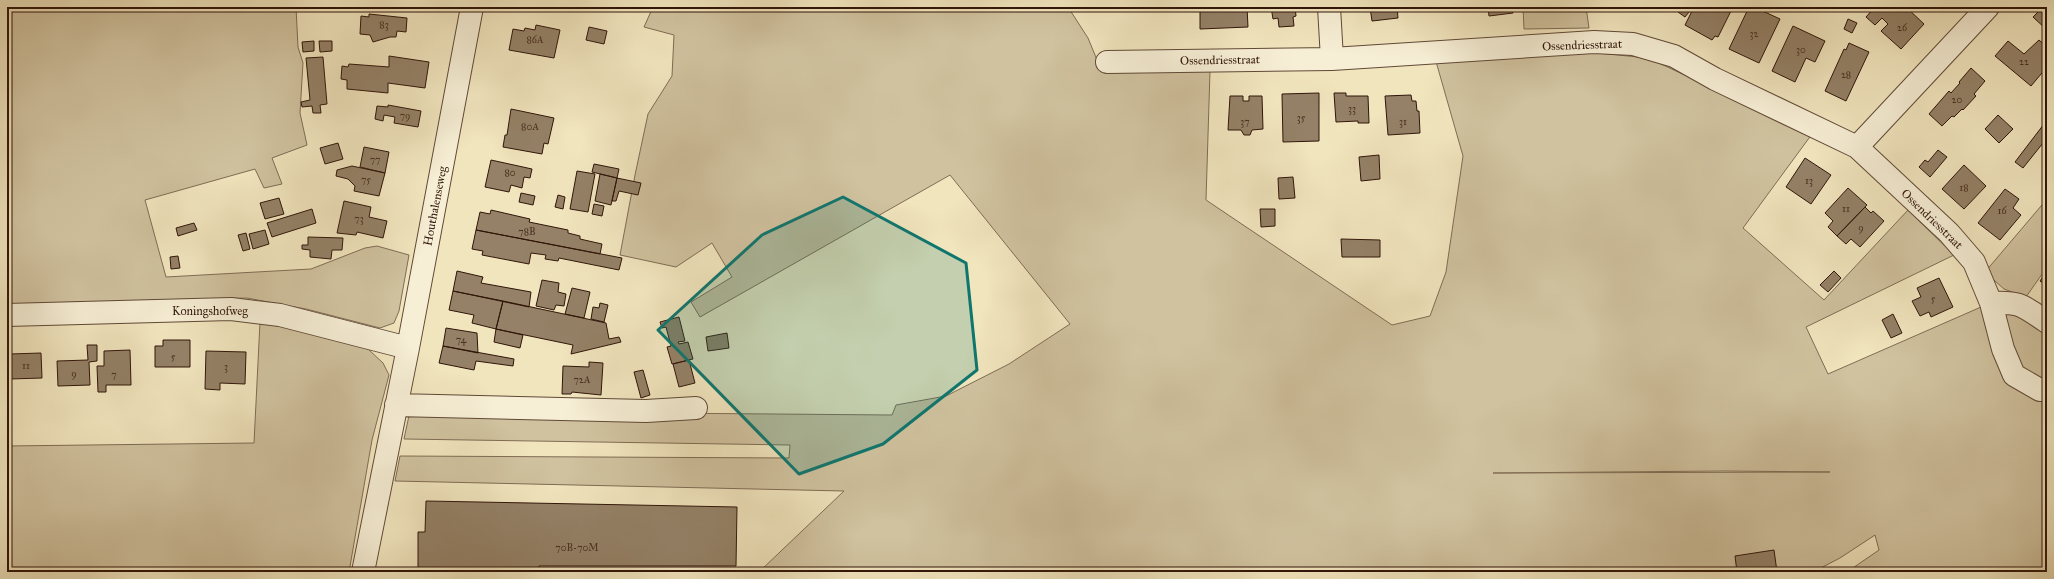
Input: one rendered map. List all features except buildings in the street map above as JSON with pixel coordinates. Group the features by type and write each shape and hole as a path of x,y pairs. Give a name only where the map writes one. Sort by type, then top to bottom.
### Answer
{"street":[{"name":"Houthalenseweg","path":"363,572 408,348 472,7"},
{"path":"1329,7 1332,59"},
{"path":"1857,148 1988,7"},
{"name":"Ossendriesstraat","path":"1107,62 1332,59 1594,42 1633,44 1674,56 1715,79 1857,148 1949,233 1974,262 1991,303 2003,349 2014,375 2040,390 2047,390"},
{"path":"1991,303 2011,302 2025,307 2047,322"},
{"name":"Koningshofweg","path":"7,315 231,309 280,315 408,348"},
{"path":"396,405 646,412 696,408"}],"highlighted area":[{"path":"843,197 966,263 977,370 883,444 799,474 658,330 762,235"}],"shaded area":[{"path":"7,7 296,7 298,47 303,63 300,113 307,145 272,158 282,184 264,188 255,169 145,200 166,277 311,269 365,248 377,246 409,255 399,311 394,323 380,328 306,309 247,298 7,304"},
{"path":"653,7 680,7 698,10 699,7 1068,7 1088,38 1102,72 1210,71 1206,200 1392,325 1430,316 1446,272 1463,156 1435,58 1598,53 1648,58 1812,134 1743,228 1824,300 1908,210 1954,255 1806,327 1828,374 1981,307 2027,394 2047,402 2047,572 1847,572 1879,550 1875,535 1840,558 1813,572 759,572 844,491 395,481 400,456 789,458 790,445 404,439 410,411 892,415 896,405 946,396 1009,364 1070,324 950,175 700,317 691,302 732,277 712,243 676,267 620,255 648,114 672,76 674,35 644,27","holes":["1724,471 1830,472 1493,473"]},
{"path":"1523,7 1586,7 1589,28 1524,29"},
{"path":"2047,199 2047,267 2026,297 2004,289 1985,272"},
{"path":"2010,312 2047,327 2045,365 2047,382 2040,381 2019,365 2004,317"},
{"path":"260,322 339,339 368,349 383,363 389,375 372,440 349,572 182,569 177,572 7,572 7,446 254,443"}]}
